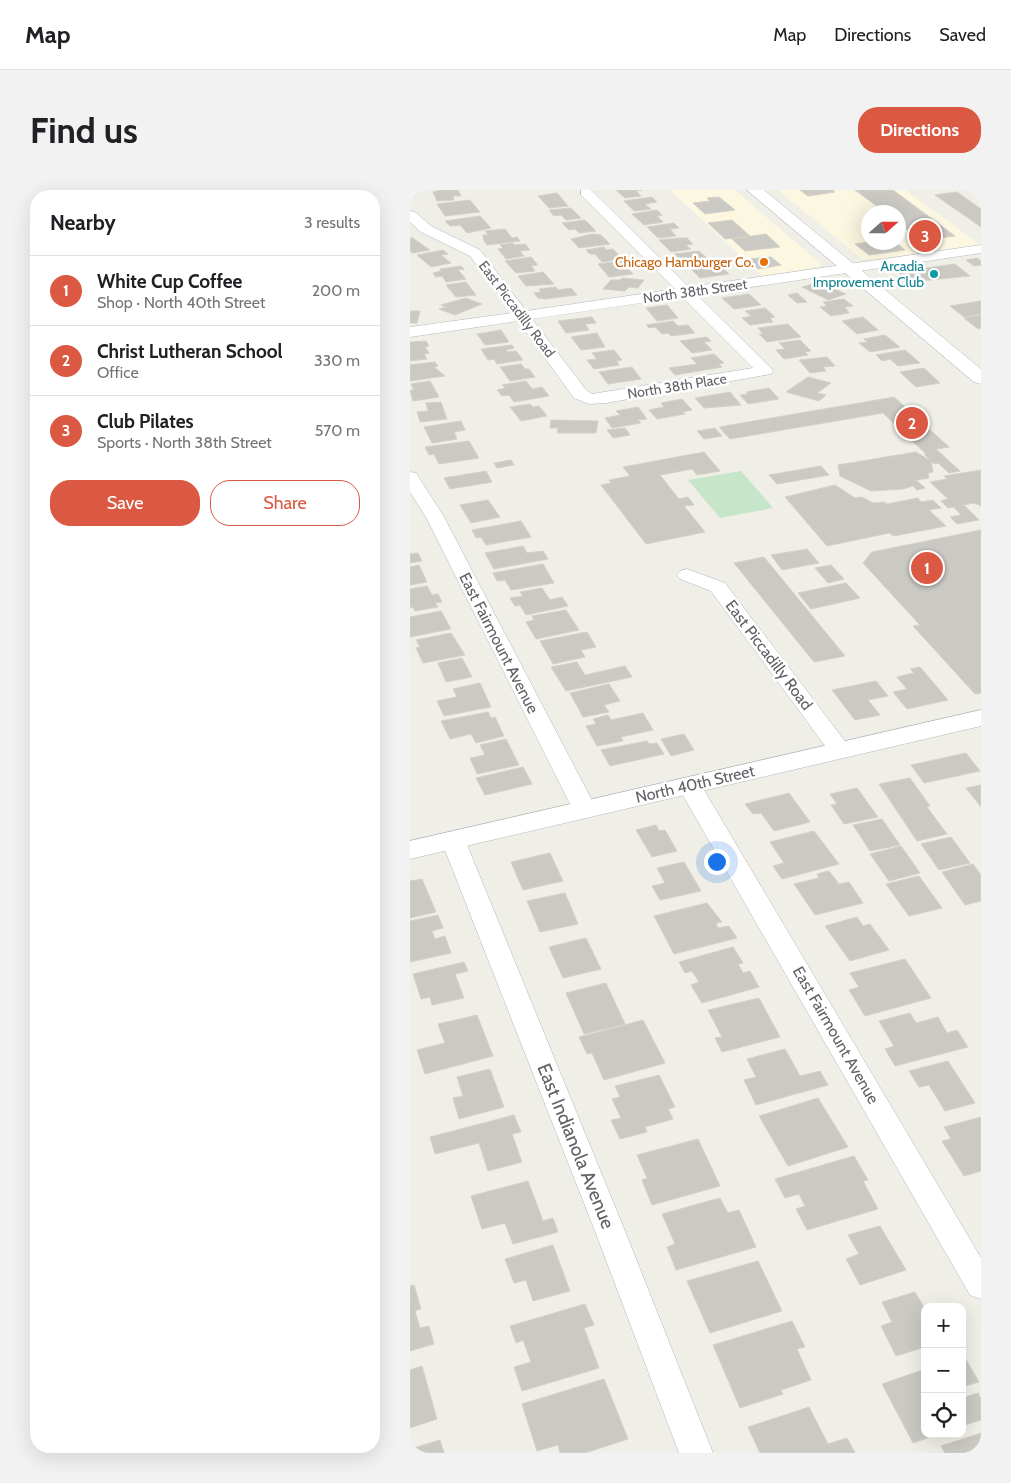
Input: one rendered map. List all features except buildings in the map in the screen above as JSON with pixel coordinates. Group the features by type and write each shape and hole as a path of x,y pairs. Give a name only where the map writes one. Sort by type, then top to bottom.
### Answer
{"main road":[{"path":"755,190 981,378"},
{"name":"North 40th Street","path":"410,850 839,749 981,718"}],"street":[{"path":"410,194 411,190"},
{"path":"586,192 686,292"},
{"name":"East Piccadilly Road","path":"410,214 426,229 475,253 580,394 589,398"},
{"name":"North 38th Street","path":"410,332 981,249"},
{"name":"North 38th Place","path":"589,398 606,398 765,372 686,292"},
{"name":"East Fairmount Avenue","path":"410,478 434,517 585,810"},
{"name":"East Piccadilly Road","path":"687,576 718,587 839,749"},
{"name":"East Fairmount Avenue","path":"689,785 981,1286"},
{"name":"East Indianola Avenue","path":"453,840 610,1231 696,1453"}],"shaded area":[{"path":"670,190 735,190 821,264 819,267 762,276"},
{"path":"778,190 905,190 981,245 871,260 862,259"}],"green space":[{"path":"741,471 773,508 720,518 688,480"}],"place":[{"name":"Club Pilates","path":"925,236"},
{"name":"Chicago Hamburger Co.","path":"764,262"},
{"name":"Arcadia Improvement Club","path":"934,274"},
{"name":"Christ Lutheran School","path":"912,423"},
{"name":"White Cup Coffee","path":"927,568"}]}
